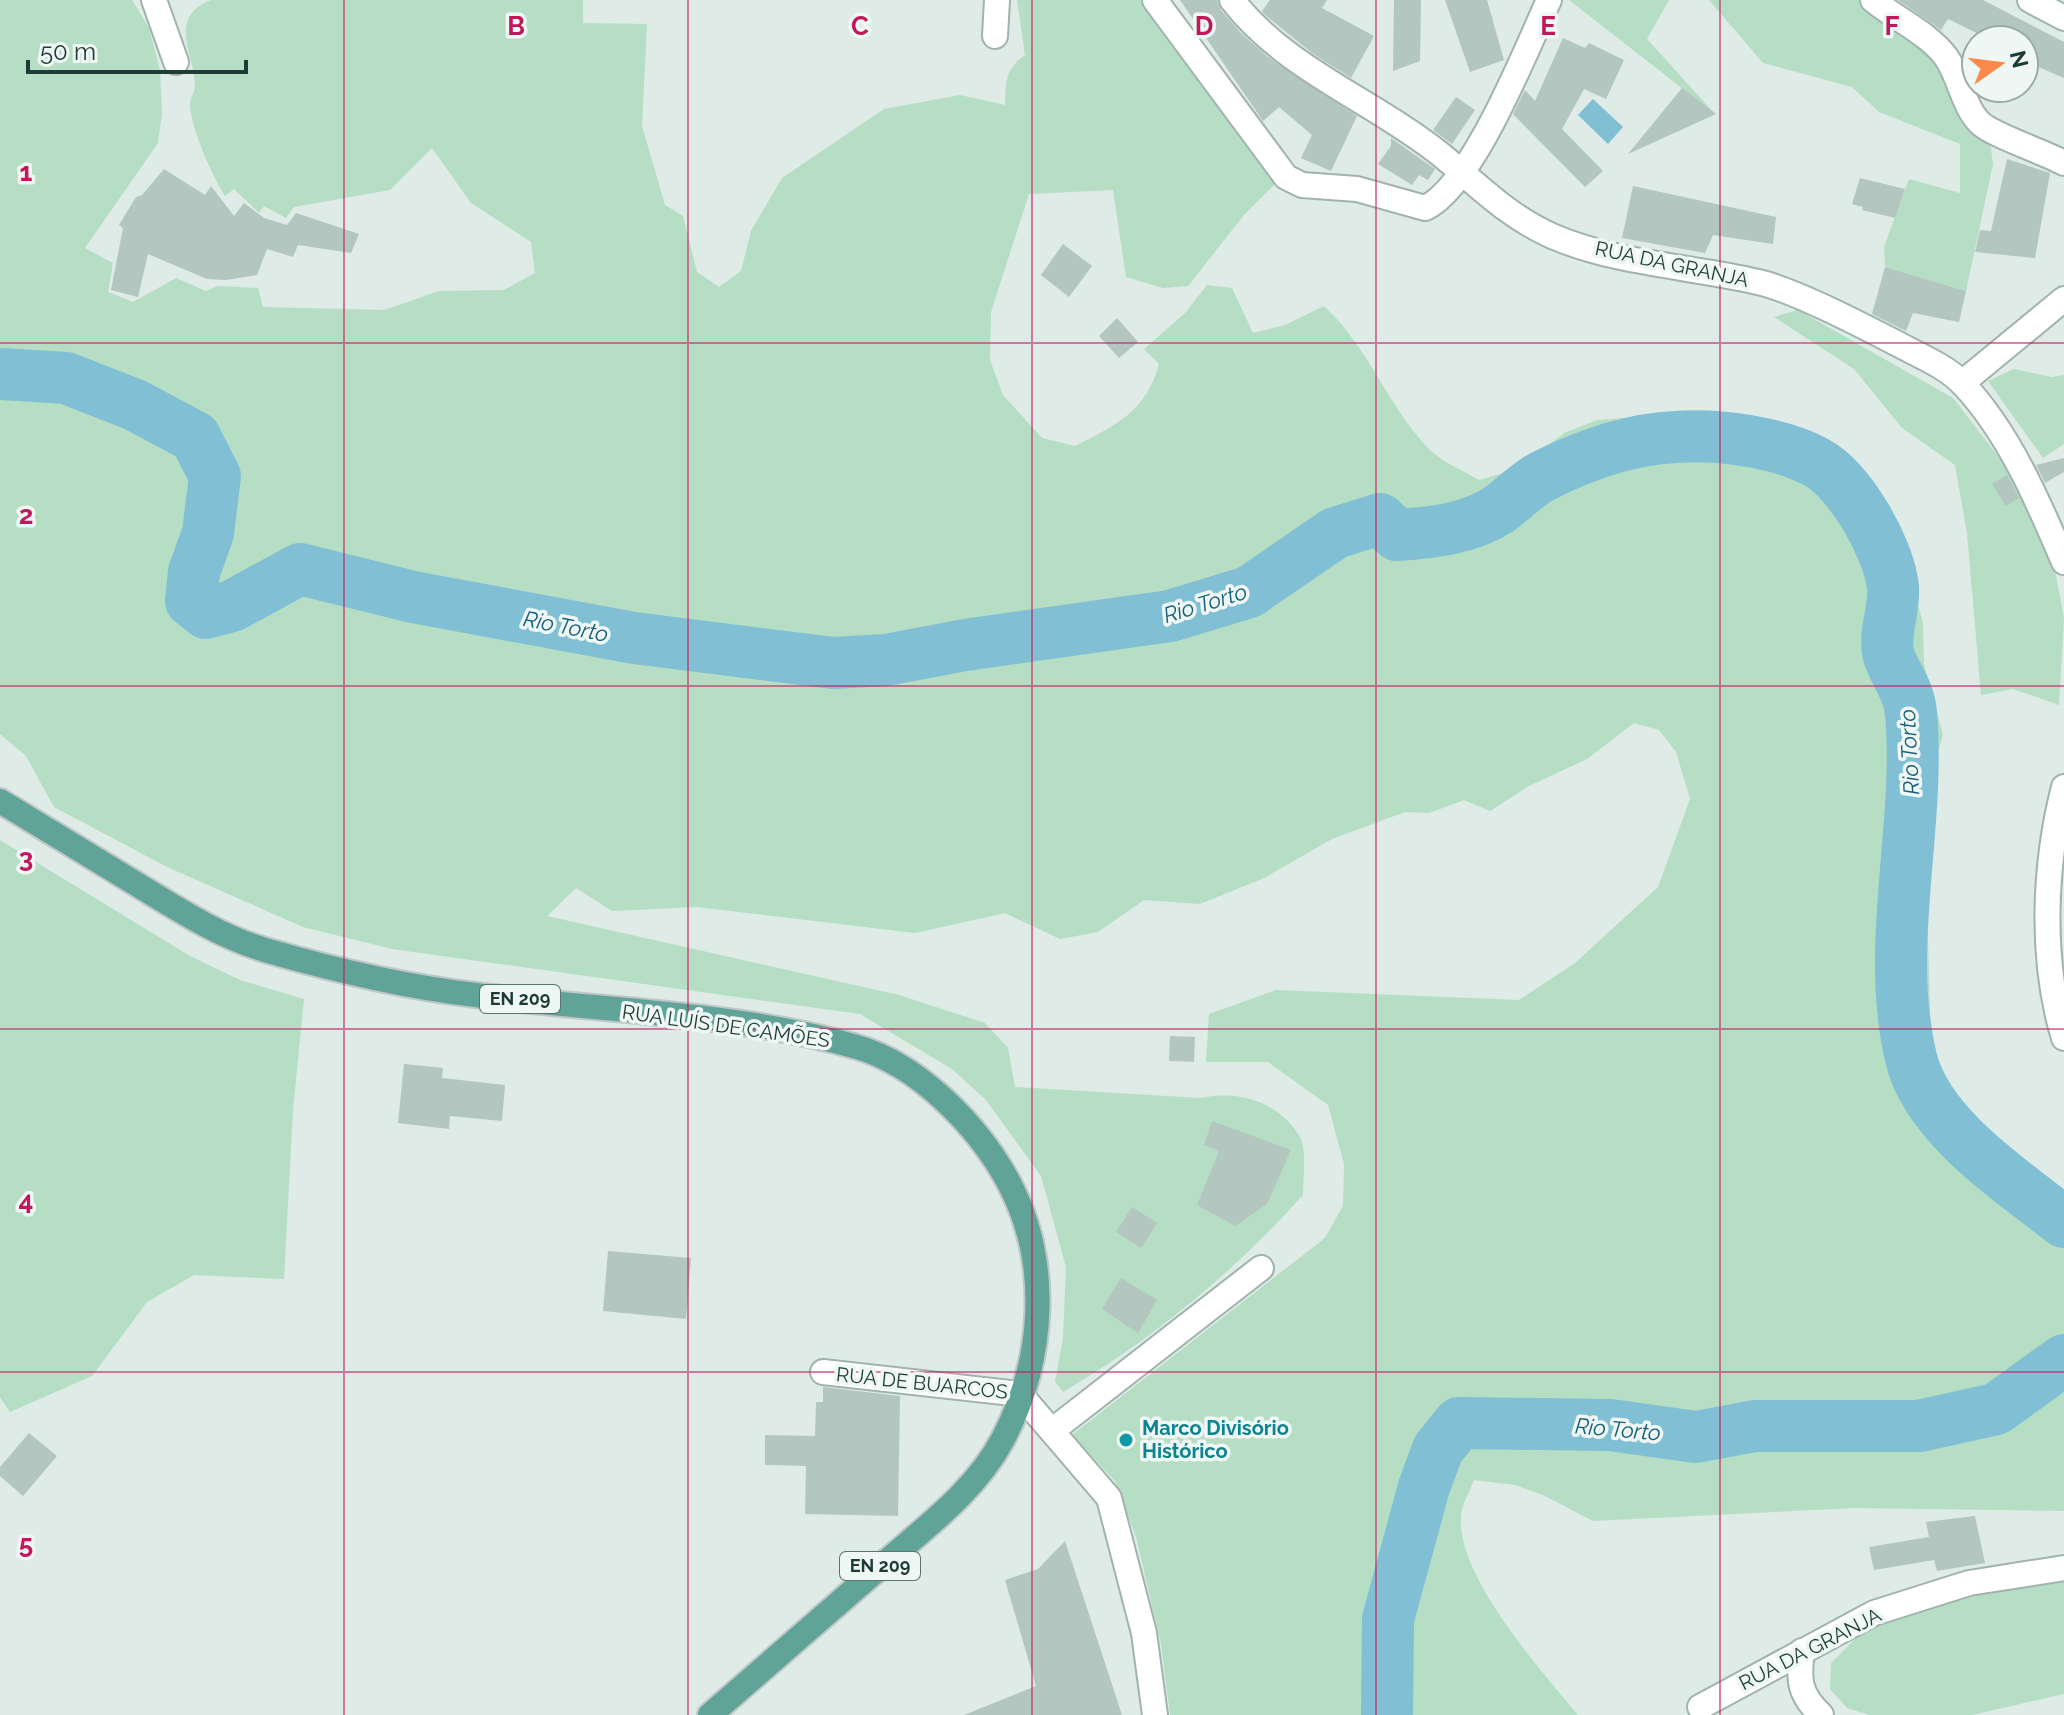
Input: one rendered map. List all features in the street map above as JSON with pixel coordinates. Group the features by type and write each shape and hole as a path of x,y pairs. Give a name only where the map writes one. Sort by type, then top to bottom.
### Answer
{"main road":[{"name":"RUA LUÍS DE CAMÕES","path":"0,801 191,917 261,949 387,980 475,995 724,1022 858,1047 893,1061 946,1103 996,1159 1024,1212 1035,1260 1039,1297 1033,1356 1002,1440 968,1488 710,1715"}],"street":[{"path":"154,0 176,62"},
{"path":"995,36 997,0"},
{"path":"1155,0 1286,177 1302,185 1357,189 1425,208 1440,202 1462,175 1549,0"},
{"name":"RUA DA GRANJA","path":"1232,0 1265,34 1439,153 1497,204 1552,236 1618,257 1761,282 1875,333 1962,383 2004,438 2064,562"},
{"path":"1873,0 1925,37 1946,58 1979,123 1997,135 2010,137 2064,163"},
{"path":"1962,383 2064,299"},
{"path":"2064,787 2053,831 2049,944 2064,1038"},
{"path":"1053,1430 1261,1268"},
{"name":"RUA DE BUARCOS","path":"823,1372 1020,1394"},
{"path":"1020,1394 1109,1498 1144,1633 1155,1715"},
{"name":"RUA DA GRANJA","path":"1700,1707 1874,1613 1969,1583 2064,1568"},
{"path":"1802,1651 1798,1678 1802,1694 1821,1715"}],"green space":[{"path":"0,0 132,0 149,28 160,70 162,113 158,143 85,248 113,263 108,292 133,302 176,278 206,291 218,286 258,288 263,307 384,310 439,291 504,290 535,273 531,242 471,203 432,148 390,190 294,207 286,218 264,206 259,213 234,189 225,196 203,152 191,114 190,102 195,86 186,27 197,8 211,0 583,0 583,23 647,24 642,126 665,205 683,216 697,272 719,287 741,271 751,231 782,178 884,109 960,95 1005,105 1010,71 1025,55 1017,0 1140,0 1171,33 1280,179 1244,215 1188,286 1163,288 1126,277 1113,190 1029,194 991,312 990,360 1003,395 1042,438 1075,446 1128,415 1146,394 1159,364 1144,349 1185,313 1207,285 1232,288 1253,333 1285,325 1324,306 1354,340 1402,416 1431,451 1479,480 1518,469 1564,433 1597,420 1706,412 1775,424 1834,455 1860,477 1896,522 1923,623 1924,664 1943,735 1929,780 1925,827 1931,1047 1940,1089 1969,1131 2064,1203 2064,1511 1855,1508 1593,1521 1543,1495 1515,1485 1474,1480 1461,1515 1463,1539 1472,1565 1503,1621 1578,1715 1170,1715 1161,1644 1136,1537 1115,1481 1072,1435 1325,1238 1343,1206 1344,1164 1328,1105 1268,1062 1206,1062 1209,1014 1276,990 1519,1000 1575,963 1658,887 1690,799 1676,752 1659,730 1634,723 1587,759 1529,786 1490,811 1464,800 1429,813 1405,812 1332,839 1264,878 1200,904 1144,900 1098,932 1060,939 1005,913 915,933 697,907 612,911 576,888 547,916 899,995 985,1023 1008,1048 1015,1087 1200,1098 1243,1097 1281,1115 1302,1143 1303,1195 1249,1251 1191,1302 1129,1350 1063,1392 1055,1382 1063,1338 1066,1267 1041,1176 986,1100 952,1069 860,1014 392,949 303,927 167,867 54,807 26,756 0,734"},
{"path":"1569,0 1669,0 1647,39 1715,114"},
{"path":"1709,0 1859,0 1934,61 1958,101 1972,135 1990,141 1993,164 1966,291 1885,267 1884,247 1909,179 1960,193 1960,144 1879,112 1852,87 1763,63"},
{"path":"1798,310 1953,398 2011,473 2054,565 2064,618 2059,705 2013,689 1981,695 1967,533 1955,465 1902,428 1854,369 1774,317"},
{"path":"2014,369 2052,377 2064,375 2064,444 2043,458 1988,381"},
{"path":"0,840 190,956 240,980 304,999 293,1110 284,1279 194,1275 147,1302 92,1376 10,1412 0,1397"},
{"path":"2064,1580 2064,1694 1972,1715 1869,1715 1847,1708 1830,1689 1831,1663 1858,1636 1880,1621 1965,1595"}],"water":[{"path":"1593,99 1623,127 1608,144 1578,115"}],"building":[{"path":"1180,0 1217,0 1221,10 1242,34 1268,57 1357,116 1331,171 1301,158 1312,135 1279,107 1263,121"},
{"path":"1270,0 1327,0 1322,8 1374,36 1351,78 1312,53 1264,14 1262,11"},
{"path":"1394,0 1421,0 1420,61 1393,71"},
{"path":"1445,0 1487,0 1504,60 1470,72"},
{"path":"1898,0 1983,0 2029,24 1960,25 1948,19 1941,30"},
{"path":"2040,30 2064,42 2064,78 2040,68"},
{"path":"1563,38 1585,48 1589,43 1624,60 1606,99 1584,89 1562,129 1603,171 1585,187 1513,114 1525,90 1535,101"},
{"path":"1682,88 1716,114 1628,154"},
{"path":"1456,97 1475,110 1452,144 1433,130"},
{"path":"1391,138 1435,169 1428,180 1419,175 1412,185 1378,164 1391,146"},
{"path":"2007,159 2050,173 2035,258 1975,252 1980,230 1991,231"},
{"path":"164,169 205,195 211,186 234,216 244,203 264,218 287,225 296,213 359,234 351,253 298,245 293,257 267,249 257,275 226,280 207,279 148,254 138,297 111,290 123,228 119,225 136,197 142,195"},
{"path":"1860,178 1905,189 1895,218 1862,210 1863,207 1852,204"},
{"path":"1633,186 1776,217 1773,244 1713,235 1705,253 1622,238"},
{"path":"1063,244 1092,266 1069,297 1041,275"},
{"path":"1885,267 1966,291 1959,322 1913,313 1906,331 1872,314"},
{"path":"1117,318 1138,342 1119,358 1099,336"},
{"path":"2064,458 2064,472 2045,483 2036,465"},
{"path":"2007,475 2019,498 2006,506 1992,484"},
{"path":"1170,1036 1195,1037 1194,1062 1169,1061"},
{"path":"404,1064 443,1068 442,1078 505,1085 502,1121 450,1116 449,1129 398,1123"},
{"path":"1212,1121 1291,1150 1267,1204 1235,1226 1197,1205 1219,1151 1204,1145"},
{"path":"1132,1207 1157,1223 1141,1248 1116,1232"},
{"path":"608,1251 691,1258 686,1319 603,1311"},
{"path":"1121,1278 1157,1300 1138,1333 1102,1309"},
{"path":"823,1387 900,1396 898,1516 805,1514 806,1466 765,1465 765,1435 815,1436 816,1402 823,1402"},
{"path":"29,1433 57,1456 23,1496 0,1476 0,1467"},
{"path":"1975,1516 1985,1563 1937,1571 1934,1560 1874,1570 1869,1547 1929,1537 1926,1522"},
{"path":"1065,1541 1122,1715 964,1715 1036,1686 1005,1580 1038,1569"}],"waterway":[{"name":"Rio Torto","path":"0,374 66,378 135,405 195,437 215,476 208,533 194,572 191,601 206,613 232,606 300,569 413,597 634,638 833,663 886,660 965,645 1170,616 1249,592 1335,533 1380,519 1397,535 1462,526 1498,510 1545,475 1609,449 1643,441 1693,436 1729,438 1801,455 1829,471 1855,500 1884,554 1893,587 1888,652 1910,704 1913,756 1901,972 1911,1058 1920,1083 1934,1107 1953,1129 1997,1170 2064,1222"},
{"name":"Rio Torto","path":"1387,1715 1388,1619 1424,1487 1438,1449 1459,1423 1610,1425 1696,1437 1755,1426 1919,1426 1996,1409 2064,1360"}],"place":[{"name":"Marco Divisório Histórico","path":"1126,1440"}]}
